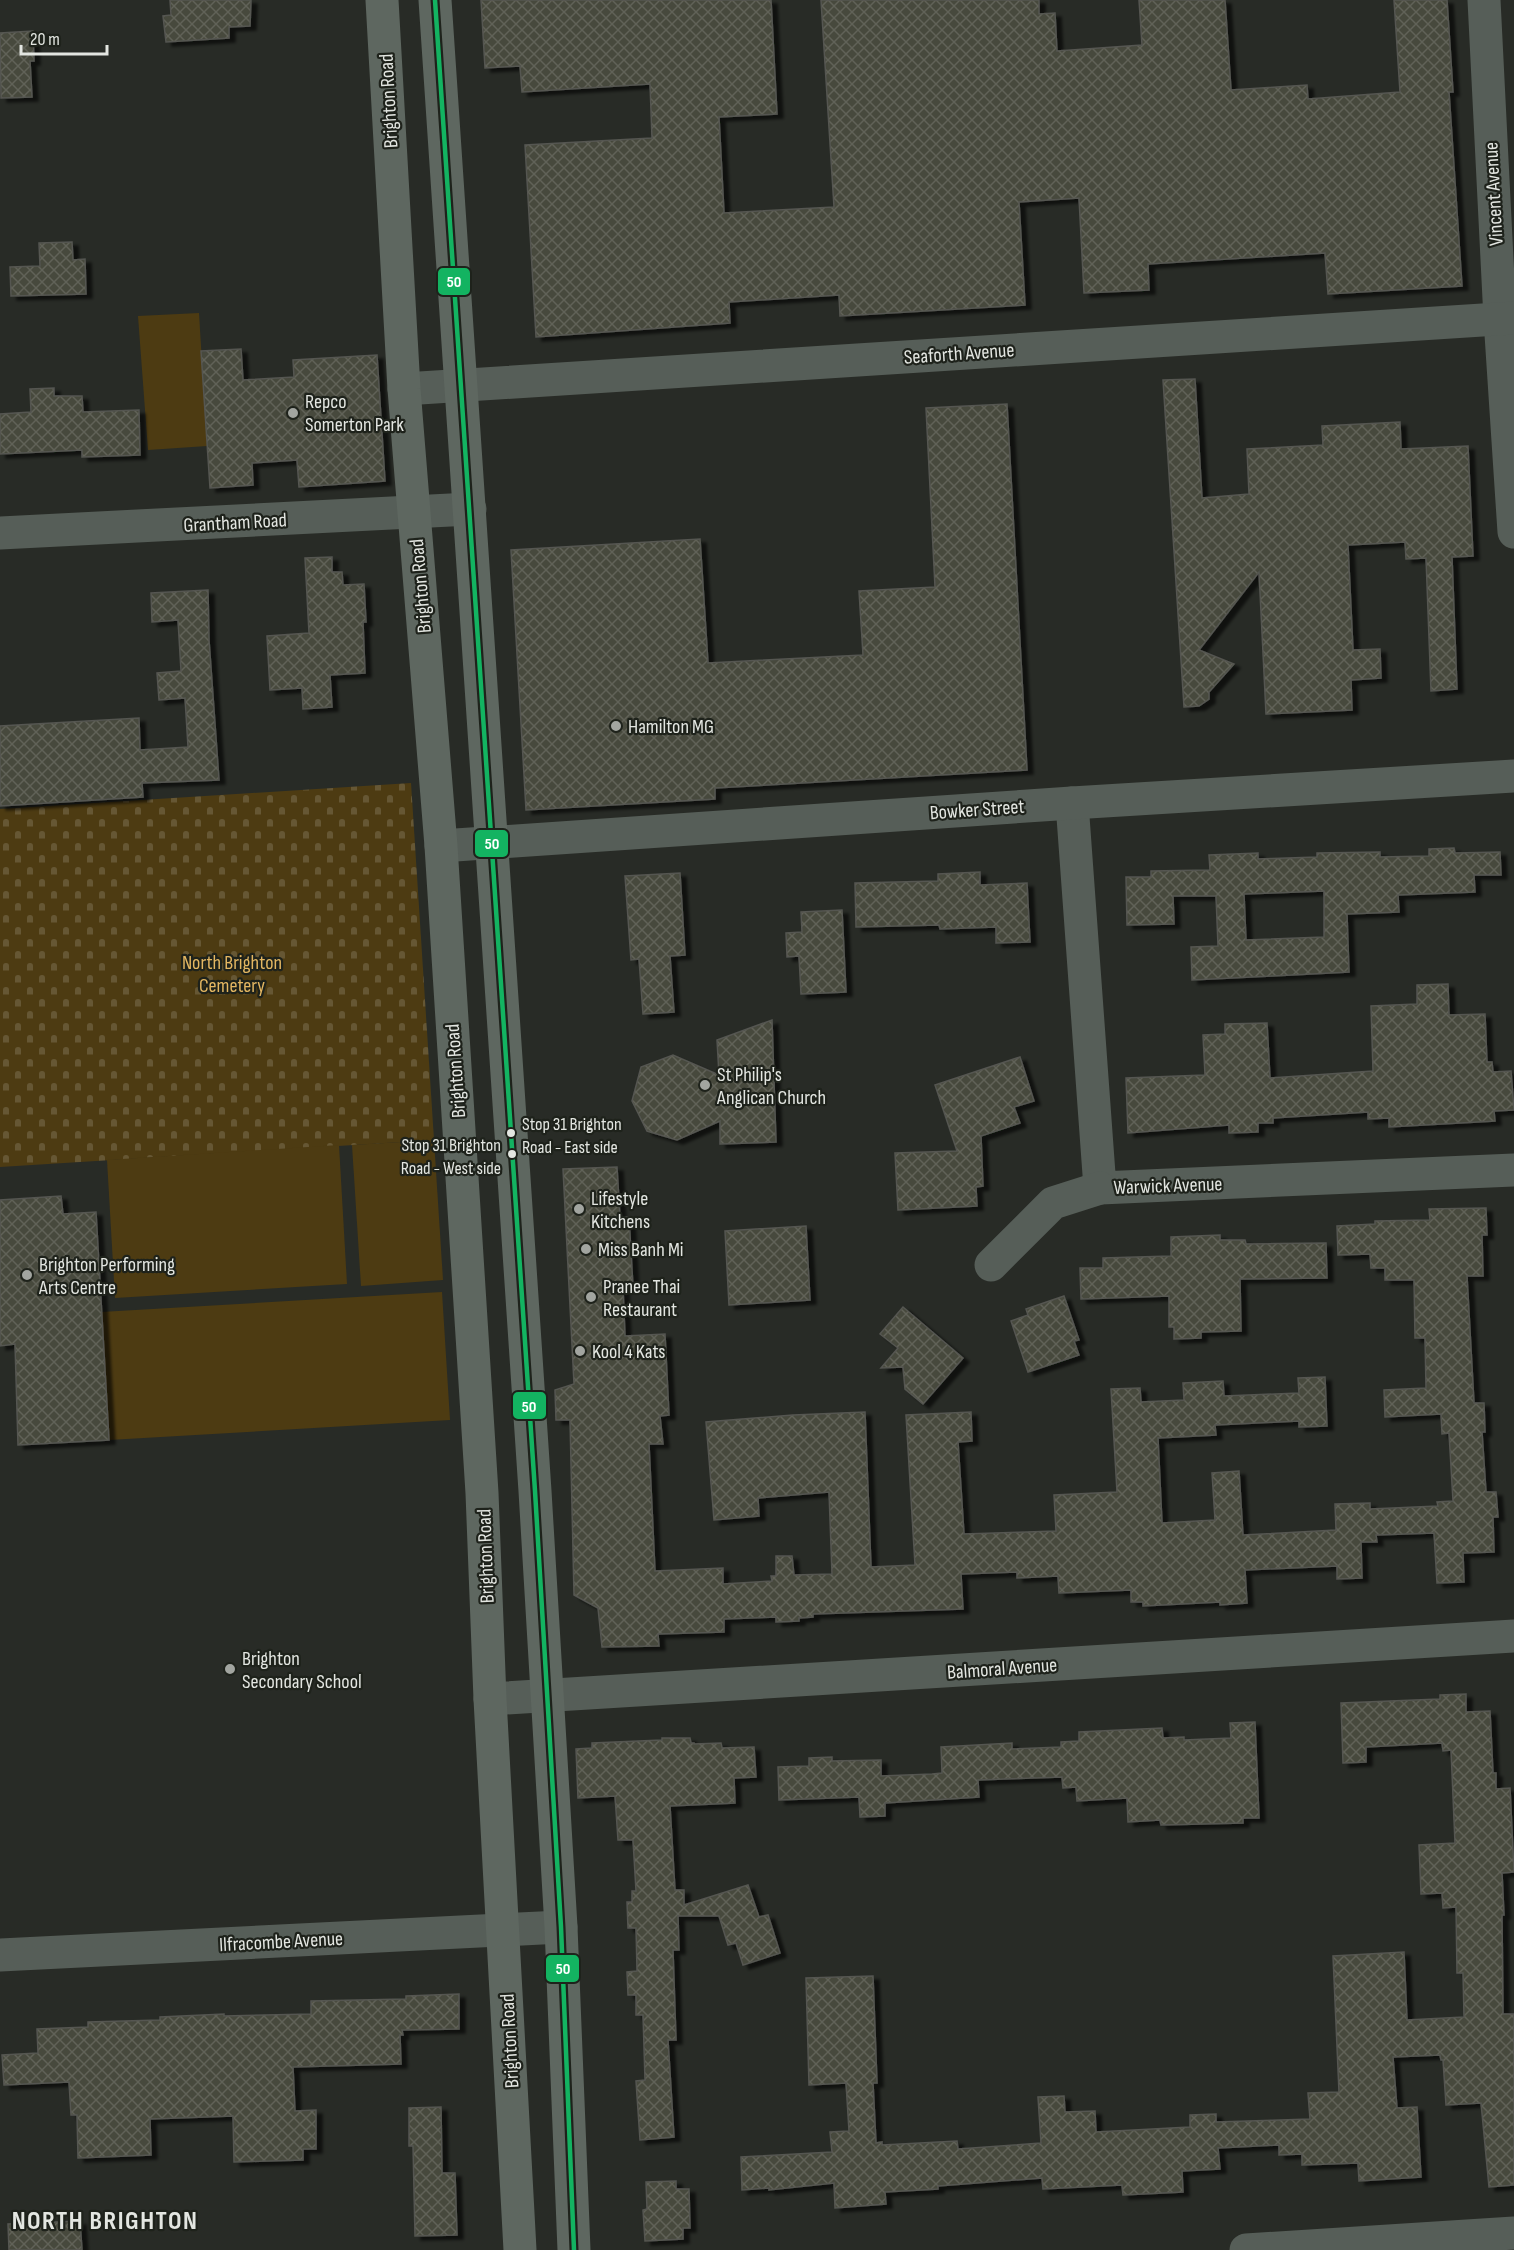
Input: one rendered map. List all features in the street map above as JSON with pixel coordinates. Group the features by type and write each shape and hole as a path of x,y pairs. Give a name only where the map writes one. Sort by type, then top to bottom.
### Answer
{"main road":[{"name":"Brighton Road","path":"382,0 405,388 441,846 482,1493 490,1700 520,2250"},
{"path":"435,0 548,1696 561,1928 574,2250"}],"street":[{"name":"Vincent Avenue","path":"1484,0 1507,319 1514,531"},
{"name":"Seaforth Avenue","path":"405,388 1507,319"},
{"name":"Grantham Road","path":"0,533 470,509"},
{"name":"Bowker Street","path":"441,846 1072,803 1514,776"},
{"name":"Warwick Avenue","path":"1072,803 1100,1188 1514,1170"},
{"path":"991,1265 1053,1203 1100,1188"},
{"name":"Balmoral Avenue","path":"490,1700 1514,1636"},
{"name":"Ilfracombe Avenue","path":"0,1955 561,1928"},
{"path":"1246,2250 1348,2247 1514,2233"}],"green space":[{"path":"199,313 207,446 148,450 138,316"},
{"name":"North Brighton Cemetery","path":"411,783 434,1140 0,1167 0,809"},
{"path":"434,1140 443,1280 361,1286 352,1145"},
{"path":"339,1145 347,1284 115,1298 107,1160"},
{"path":"442,1292 450,1420 109,1440 101,1312"}],"building":[{"path":"170,0 251,0 250,26 229,27 229,38 166,42 163,16 171,15"},
{"path":"481,0 771,0 777,114 719,117 724,213 834,207 821,0 1039,0 1039,14 1055,13 1057,51 1142,45 1139,0 1225,0 1231,90 1307,85 1308,99 1400,92 1394,0 1447,0 1453,92 1449,92 1462,286 1328,294 1325,253 1148,264 1149,290 1084,293 1079,198 1019,202 1025,305 840,316 839,295 729,302 730,323 536,337 525,145 652,138 650,84 522,92 520,66 485,68"},
{"path":"33,31 34,61 30,61 32,97 1,98 0,33"},
{"path":"72,242 73,260 85,259 86,294 11,296 10,267 40,266 39,243"},
{"name":"Repco Somerton Park","path":"241,349 243,380 294,377 293,360 377,355 385,481 299,487 297,460 252,463 253,485 210,488 201,351"},
{"path":"1195,379 1202,498 1249,494 1247,449 1323,445 1322,426 1400,422 1401,449 1468,446 1473,556 1452,557 1457,689 1431,691 1426,558 1406,559 1405,542 1348,545 1353,650 1380,649 1381,678 1351,680 1352,710 1266,714 1259,572 1199,650 1234,664 1209,692 1209,699 1199,706 1184,707 1163,380"},
{"path":"54,388 54,396 82,396 83,412 139,410 140,455 82,457 82,450 0,454 0,414 31,412 30,389"},
{"path":"1007,404 1027,770 715,788 715,799 526,810 511,550 700,539 708,663 863,655 859,591 935,587 926,408"},
{"path":"332,557 332,572 342,572 343,585 364,584 365,673 330,675 332,707 303,709 302,688 270,690 267,636 309,633 305,558"},
{"path":"208,590 209,640 219,780 142,783 143,797 0,806 0,726 139,718 140,750 188,747 185,698 159,700 157,673 181,671 178,620 152,622 151,593"},
{"path":"1454,848 1455,853 1500,852 1501,875 1474,875 1475,892 1398,895 1399,912 1347,914 1349,972 1192,980 1191,947 1218,946 1216,896 1173,896 1174,924 1127,925 1126,877 1151,877 1151,871 1210,870 1209,855 1258,853 1258,859 1317,857 1317,853 1380,852 1380,857 1429,856 1429,849","holes":["1324,891 1324,937 1246,940 1244,894"]},
{"path":"980,872 980,885 1027,883 1030,942 996,943 996,927 940,929 939,925 856,927 855,883 938,881 938,874"},
{"path":"680,873 685,955 670,956 674,1012 643,1014 639,959 631,960 625,876"},
{"path":"842,910 846,992 801,994 799,956 787,957 786,933 802,932 801,912"},
{"path":"1448,984 1449,1015 1485,1014 1487,1062 1492,1062 1493,1072 1511,1071 1514,1110 1494,1111 1495,1121 1389,1127 1389,1118 1368,1119 1368,1112 1273,1118 1273,1123 1258,1123 1258,1132 1229,1133 1229,1125 1128,1133 1126,1078 1205,1075 1203,1035 1225,1034 1225,1024 1267,1023 1270,1078 1373,1071 1371,1006 1417,1004 1417,985"},
{"name":"St Philip's Anglican Church","path":"772,1020 776,1142 720,1144 720,1121 677,1140 647,1131 632,1101 641,1067 673,1055 719,1075 717,1040"},
{"path":"1020,1057 1034,1101 1014,1107 1020,1123 981,1136 983,1186 976,1187 977,1206 898,1210 895,1153 957,1151 935,1085"},
{"path":"617,1167 620,1218 629,1217 633,1287 623,1288 625,1336 665,1334 669,1415 660,1416 663,1444 649,1444 655,1571 723,1568 723,1584 772,1581 771,1576 776,1576 776,1556 792,1556 794,1575 832,1574 829,1492 758,1498 759,1516 714,1520 706,1422 865,1412 871,1567 915,1565 906,1415 971,1412 972,1441 958,1442 964,1534 1056,1531 1054,1495 1117,1492 1111,1389 1140,1388 1141,1402 1184,1400 1183,1383 1223,1381 1224,1396 1299,1393 1298,1378 1325,1377 1327,1426 1299,1427 1299,1421 1215,1425 1216,1435 1158,1438 1162,1523 1215,1520 1212,1473 1239,1471 1243,1535 1336,1530 1335,1504 1370,1503 1370,1509 1438,1506 1437,1502 1453,1501 1449,1433 1442,1434 1441,1414 1385,1417 1384,1390 1426,1388 1425,1338 1415,1338 1414,1280 1385,1280 1385,1268 1371,1268 1370,1254 1338,1255 1337,1226 1375,1224 1375,1221 1430,1220 1429,1209 1486,1208 1487,1235 1482,1235 1483,1276 1467,1276 1474,1403 1484,1403 1485,1432 1482,1432 1486,1492 1496,1492 1498,1517 1493,1517 1494,1552 1463,1553 1464,1582 1437,1583 1434,1533 1376,1535 1377,1542 1361,1542 1362,1578 1337,1579 1337,1566 1245,1570 1247,1603 1220,1605 1220,1602 1143,1606 1143,1602 1131,1602 1131,1590 1059,1593 1058,1576 1017,1578 1017,1572 961,1574 963,1609 813,1614 813,1617 799,1618 799,1621 776,1622 776,1617 724,1619 724,1632 658,1634 659,1646 602,1647 598,1608 574,1595 570,1420 556,1420 555,1390 574,1384 563,1169"},
{"path":"61,1196 63,1214 96,1212 109,1440 18,1445 15,1344 0,1346 0,1200"},
{"path":"806,1226 810,1300 729,1305 725,1231"},
{"path":"1220,1235 1220,1240 1245,1240 1246,1244 1326,1243 1327,1278 1240,1279 1241,1331 1201,1332 1201,1338 1174,1339 1174,1327 1169,1327 1169,1296 1081,1299 1080,1268 1103,1268 1103,1258 1171,1256 1171,1237"},
{"path":"1064,1296 1079,1340 1074,1341 1079,1355 1028,1372 1011,1321 1028,1315 1026,1309"},
{"path":"903,1307 963,1358 923,1404 905,1389 903,1367 881,1368 898,1348 880,1334"},
{"path":"1466,1694 1466,1712 1490,1711 1496,1789 1510,1788 1514,1872 1502,1873 1504,1915 1502,1915 1503,2014 1514,2014 1514,2185 1489,2187 1481,2103 1446,2105 1443,2060 1440,2055 1393,2057 1397,2108 1417,2107 1421,2177 1359,2181 1358,2163 1302,2165 1302,2154 1279,2155 1279,2145 1218,2148 1220,2169 1182,2171 1183,2192 1123,2195 1122,2185 1043,2189 1042,2178 885,2192 886,2204 835,2208 834,2183 769,2190 769,2188 742,2190 741,2157 832,2152 830,2132 849,2131 846,2083 809,2085 806,1978 873,1976 877,2083 873,2083 876,2143 882,2142 882,2145 957,2141 958,2149 1041,2143 1038,2097 1064,2096 1065,2112 1095,2111 1096,2132 1190,2127 1190,2115 1216,2114 1216,2122 1310,2119 1308,2093 1339,2092 1333,1956 1404,1952 1407,2020 1464,2017 1463,1973 1457,1973 1456,1907 1443,1908 1442,1893 1421,1894 1419,1845 1455,1843 1451,1750 1443,1751 1442,1743 1366,1747 1366,1762 1343,1763 1341,1703 1440,1699 1440,1695"},
{"path":"1255,1722 1259,1818 1243,1818 1243,1823 1161,1825 1160,1820 1128,1822 1127,1798 1077,1801 1076,1787 1063,1788 1062,1777 978,1780 979,1797 885,1803 885,1816 860,1817 859,1797 779,1800 778,1767 809,1766 809,1758 832,1757 832,1761 881,1760 881,1776 932,1774 942,1773 941,1747 1012,1743 1012,1749 1061,1747 1061,1742 1079,1741 1079,1732 1162,1728 1163,1738 1184,1737 1184,1740 1231,1738 1230,1723"},
{"path":"662,1738 690,1738 691,1743 694,1744 721,1743 722,1748 754,1747 756,1777 734,1778 735,1803 670,1806 675,1890 684,1890 684,1905 748,1885 759,1917 768,1915 780,1953 743,1965 736,1943 728,1945 719,1916 678,1916 679,1950 673,1950 676,2040 668,2040 674,2137 640,2140 636,2081 645,2080 643,2015 636,2015 636,1995 628,1995 627,1972 637,1971 636,1928 628,1928 627,1902 632,1902 632,1891 636,1891 633,1840 618,1840 615,1796 578,1798 576,1749 592,1748 592,1743 662,1740"},
{"path":"459,1994 459,2029 402,2030 403,2035 400,2035 401,2064 293,2067 295,2111 316,2110 316,2149 303,2149 303,2160 234,2162 233,2116 150,2119 151,2155 78,2158 77,2115 71,2115 69,2082 4,2085 2,2055 38,2053 37,2029 88,2027 88,2022 160,2020 160,2017 311,2014 311,2001 406,1999 406,1996"},
{"path":"441,2107 442,2173 455,2173 457,2235 415,2236 413,2146 409,2146 409,2108"},
{"path":"676,2181 676,2189 689,2189 690,2228 683,2228 683,2239 645,2241 643,2210 647,2209 646,2182"},
{"path":"80,2221 82,2250 9,2250 8,2224"}],"transit line":[{"name":"50","path":"435,0 535,1491 561,1927 574,2250"}],"place":[{"name":"Repco Somerton Park","path":"293,413"},
{"name":"Hamilton MG","path":"616,726"},
{"name":"St Philip's Anglican Church","path":"705,1085"},
{"name":"Stop 31 Brighton Road - East side","path":"511,1133"},
{"name":"Stop 31 Brighton Road - West side","path":"512,1154"},
{"name":"Lifestyle Kitchens","path":"579,1209"},
{"name":"Miss Banh Mi","path":"586,1249"},
{"name":"Brighton Performing Arts Centre","path":"27,1275"},
{"name":"Pranee Thai Restaurant","path":"591,1297"},
{"name":"Kool 4 Kats","path":"580,1351"},
{"name":"Brighton Secondary School","path":"230,1669"}],"district":[{"name":"NORTH BRIGHTON","path":"105,2220"}]}
